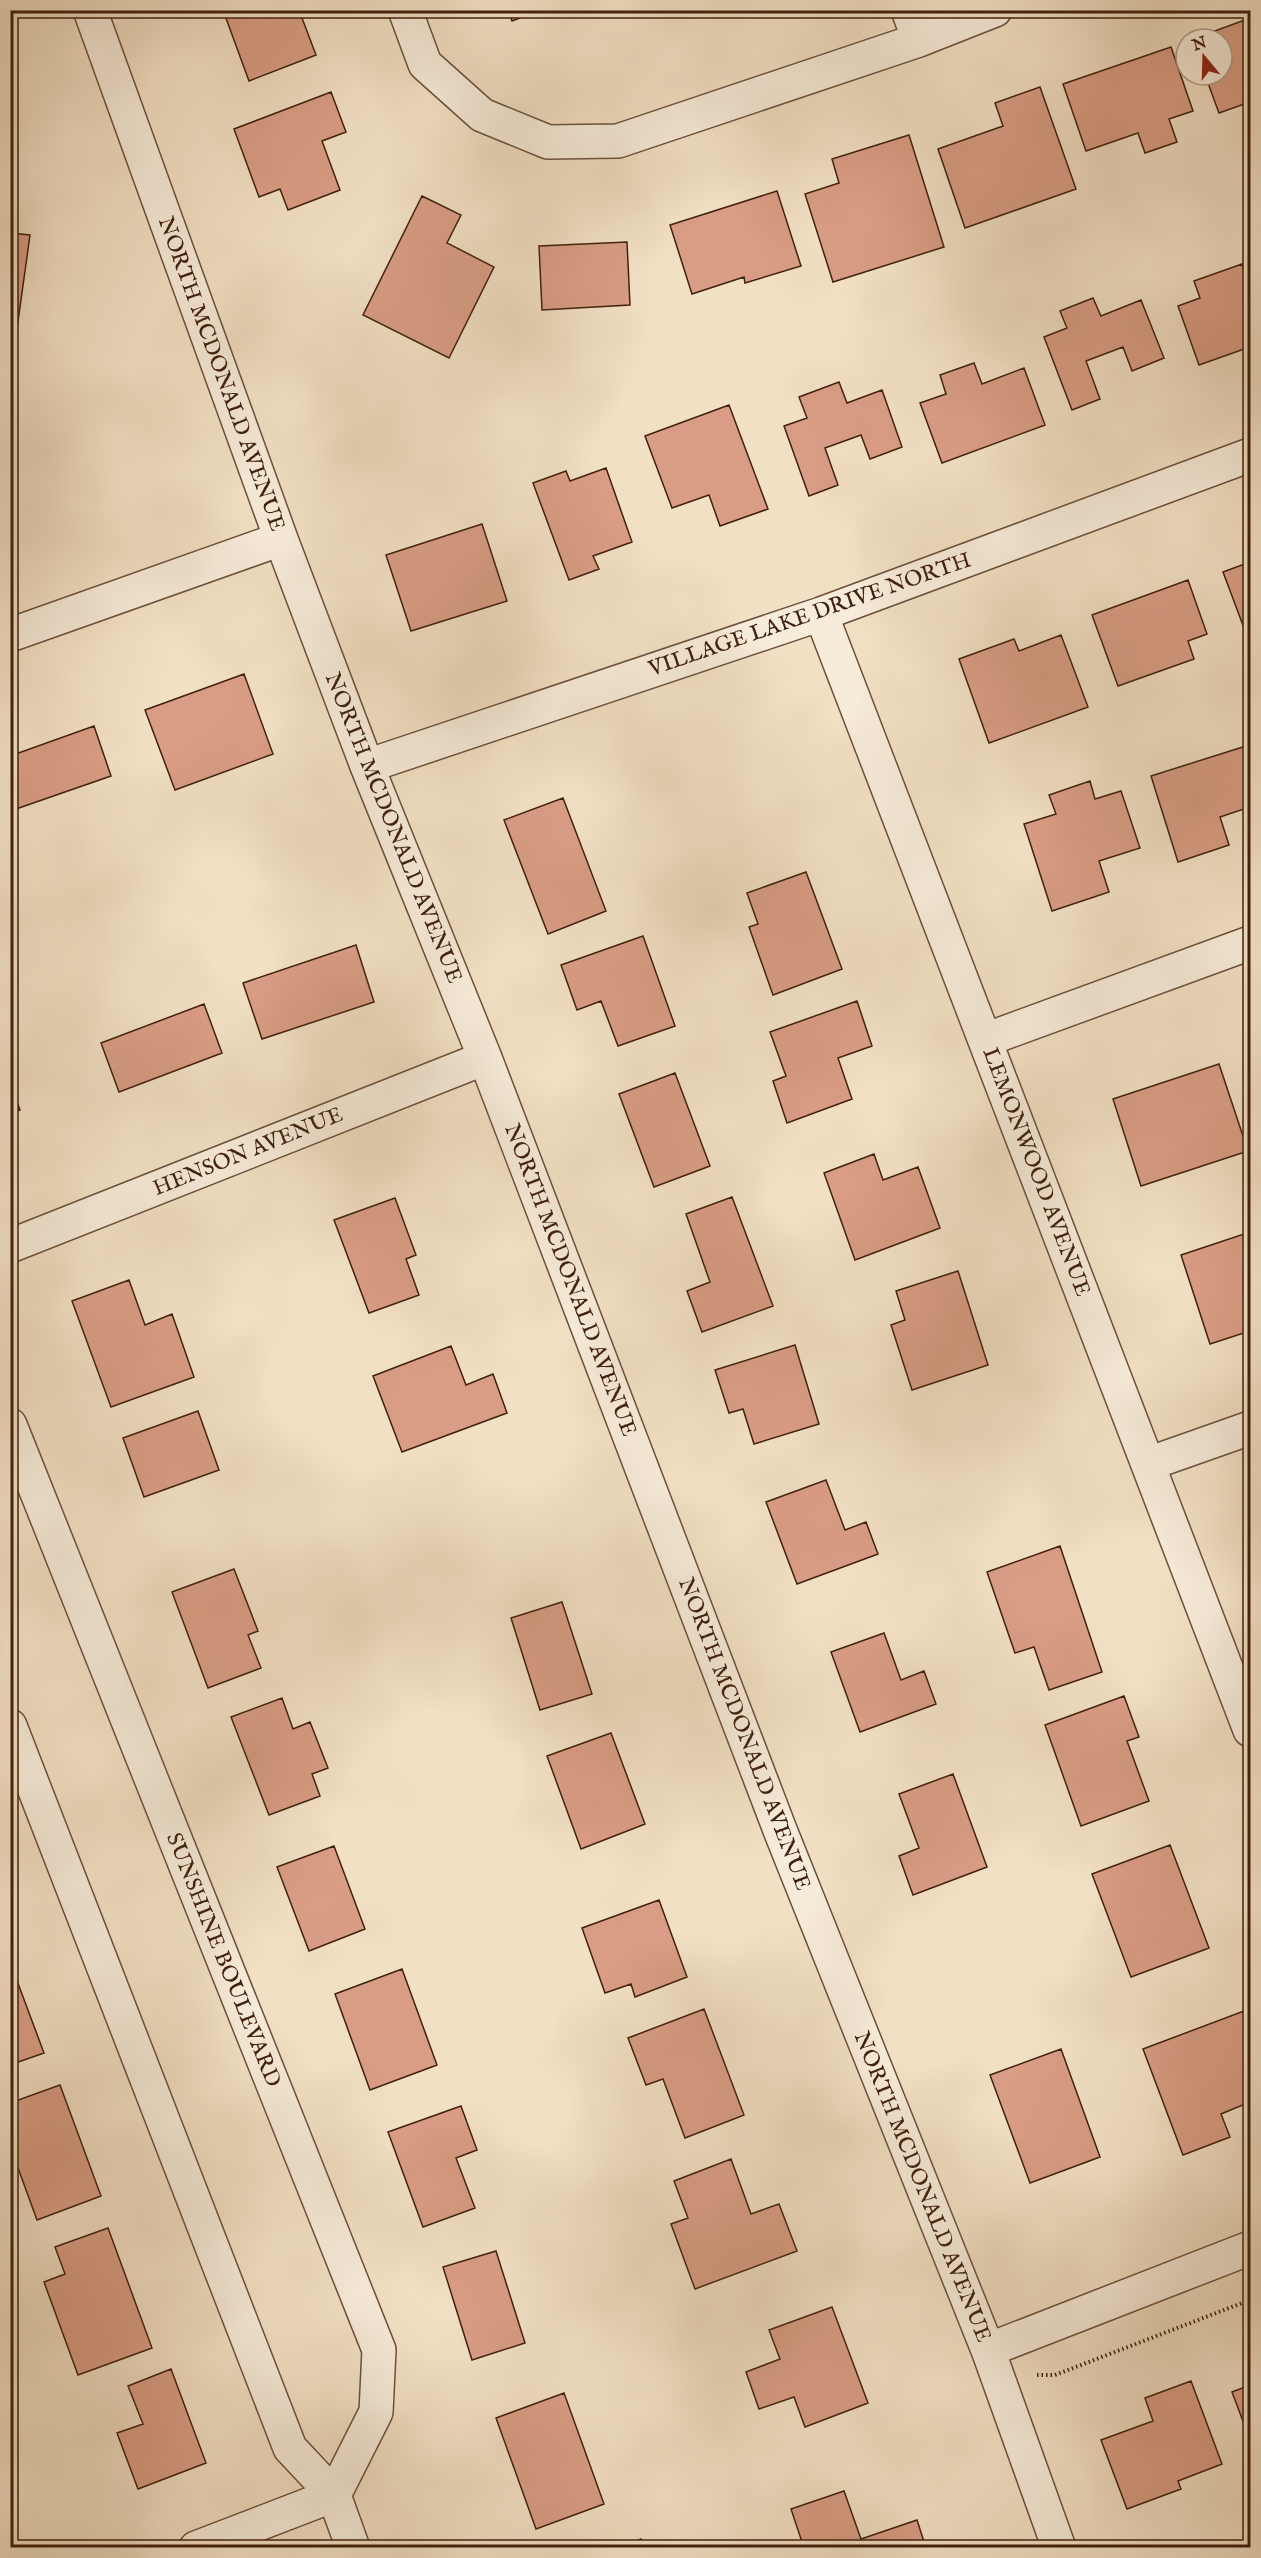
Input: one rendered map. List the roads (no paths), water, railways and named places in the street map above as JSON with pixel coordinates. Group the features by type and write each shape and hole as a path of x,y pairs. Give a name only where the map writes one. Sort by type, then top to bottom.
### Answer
{"street":[{"name":"NORTH MCDONALD AVENUE","path":"90,10 281,539 367,766 485,1058 780,1830 992,2362 1059,2547"},
{"path":"405,10 425,64 482,115 548,142 618,141 914,25 995,10"},
{"name":"VILLAGE LAKE DRIVE NORTH","path":"367,766 821,614 1251,455"},
{"path":"10,635 281,539"},
{"name":"LEMONWOOD AVENUE","path":"821,614 1251,1730"},
{"path":"985,1040 1251,943"},
{"name":"HENSON AVENUE","path":"10,1246 485,1058"},
{"name":"SUNSHINE BOULEVARD","path":"10,1425 379,2350 376,2412 334,2495"},
{"path":"1148,1464 1251,1428"},
{"path":"10,1726 290,2448 334,2495 353,2547"},
{"path":"992,2362 1251,2248"},
{"path":"196,2547 334,2495"}]}
